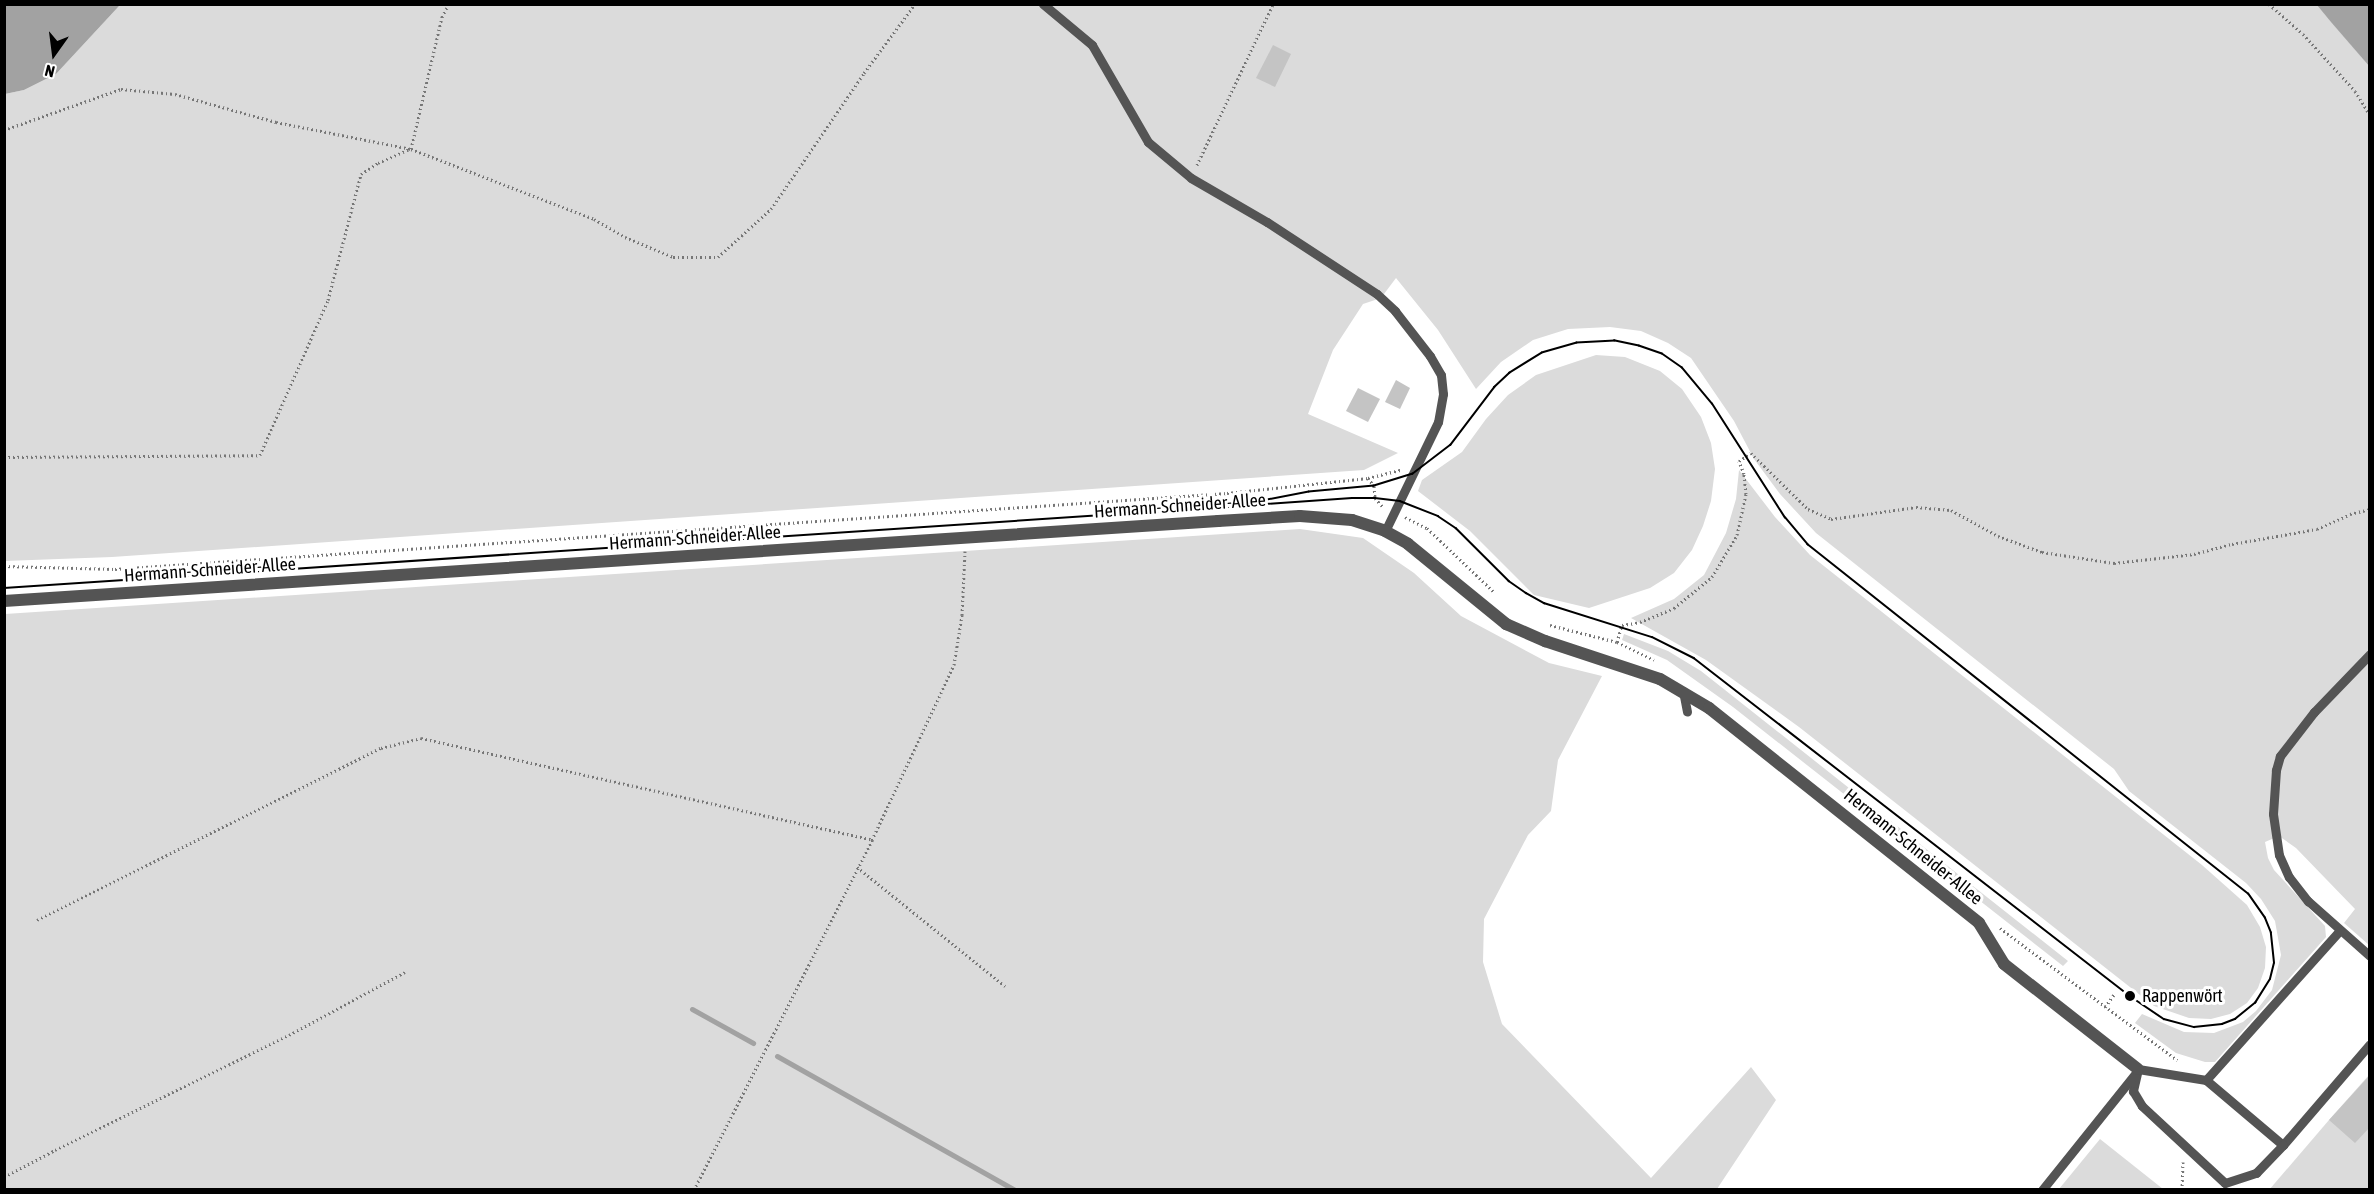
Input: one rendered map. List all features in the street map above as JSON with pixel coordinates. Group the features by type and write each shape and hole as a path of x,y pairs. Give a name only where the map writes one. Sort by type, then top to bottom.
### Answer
{"street":[{"name":"Hermann-Schneider-Allee","path":"4,601 1300,516 1352,520 1385,531 1435,564 1506,624 1545,641 1633,669 1683,691 1709,708 1979,923 2004,964 2138,1070"}],"lane":[{"path":"1043,4 1092,45 1148,142 1191,178 1267,222 1377,294 1414,334 1436,366 1441,375 1443,394 1438,422 1385,531"},
{"path":"2370,654 2295,735 2280,756 2276,770 2273,814 2279,855 2289,877 2308,901 2339,931 2370,956"},
{"path":"1683,691 1687,712"},
{"path":"2283,1145 2206,1080 2339,931"},
{"path":"2138,1070 2133,1090 2142,1106 2225,1183 2256,1173 2370,1044"},
{"path":"2042,1190 2138,1070"},
{"name":"Hermann-Schneider-Allee","path":"2138,1070 2206,1080"}],"path":[{"path":"411,149 442,16 448,4"},
{"path":"4,130 121,89 175,94 276,122 411,149 594,219 625,237 673,257 718,256 771,209 864,73 915,4"},
{"path":"1191,178 1274,4"},
{"path":"2269,4 2303,34 2355,91 2370,115"},
{"path":"4,457 260,455 328,300 361,174 378,163 411,149"},
{"path":"1617,642 1622,625 1640,622 1674,608 1712,577 1737,535 1746,494 1744,474 1739,461 1751,453 1808,509 1831,519 1916,507 1951,510 1998,536 2042,552 2114,563 2194,554 2232,544 2317,530 2350,514 2370,509"},
{"path":"4,566 115,569 1227,493 1368,478 1404,469"},
{"path":"694,1190 856,867 872,840 954,665 962,615 966,538"},
{"path":"37,920 381,748 421,738 872,840"},
{"path":"856,867 1005,986"},
{"path":"1998,926 2173,1059 2183,1062"},
{"path":"4,1177 289,1035 405,972"},
{"path":"2105,1007 2115,993"},
{"path":"2182,1190 2182,1163 2192,1150"}],"shaded area":[{"path":"5,4 120,5 56,74 24,90 5,94"},
{"path":"2317,4 2369,66 2369,945 2344,923 2355,909 2296,848 2279,836 2265,842 2268,858 2274,870 2325,926 2326,937 2215,1062 2205,1062 2176,1053 2135,1023 2142,1014 2184,1032 2214,1033 2243,1022 2256,1011 2272,990 2281,955 2275,921 2261,899 2246,883 2129,791 2114,769 1816,533 1780,494 1754,459 1734,421 1691,358 1668,343 1641,331 1610,327 1568,329 1533,340 1501,362 1476,389 1438,330 1396,278 1381,298 1363,304 1333,350 1308,414 1398,453 1364,470 112,557 5,561 5,94 24,90 56,74 120,5"},
{"path":"2317,5 2369,5 2369,66 2331,22"},
{"path":"1596,355 1625,357 1660,371 1682,389 1701,417 1711,443 1715,469 1711,501 1703,526 1692,550 1674,573 1650,588 1589,608 1534,595 1470,531 1418,491 1422,480 1462,452 1486,419 1508,395 1536,375"},
{"path":"1739,470 1775,517 1810,555 2202,865 2247,905 2260,927 2266,947 2265,968 2258,988 2247,1003 2230,1014 2211,1019 2189,1018 2154,1006 1799,727 1706,660 1631,618 1674,599 1704,575 1726,533 1736,499"},
{"path":"1300,529 1363,538 1414,573 1461,616 1549,663 1602,676 1558,760 1551,811 1528,835 1484,919 1483,962 1502,1024 1651,1178 1751,1067 1776,1100 1717,1189 5,1189 5,614"},
{"path":"1624,634 1668,651 1701,671 2068,961 2063,966 1733,707 1667,660 1622,640"},
{"path":"2369,1075 2369,1189 2269,1190 2329,1120"},
{"path":"2100,1139 2163,1189 2059,1189"}],"building":[{"path":"1273,45 1291,54 1275,87 1256,78"},
{"path":"1396,380 1410,388 1400,409 1385,402"},
{"path":"1358,388 1380,399 1368,422 1346,411"},
{"path":"2370,1075 2370,1127 2355,1143 2329,1120"}],"waterway":[{"path":"692,1009 753,1043"},
{"path":"777,1056 1015,1190"}],"tram line":[{"path":"4,588 1223,507 1352,498 1400,501 1438,516 1456,528 1509,581 1544,603 1652,637 1694,658 2130,996 2164,1019 2194,1027 2222,1024 2235,1019 2255,1003 2270,979 2274,963 2271,933 2265,918 2248,894 1808,545 1785,518 1712,404 1682,368 1662,354 1615,341 1577,343 1542,353 1510,373 1495,387 1451,445 1413,474 1374,486 1309,492 1231,507"}],"place":[{"name":"Rappenwört","path":"2130,996"}]}
